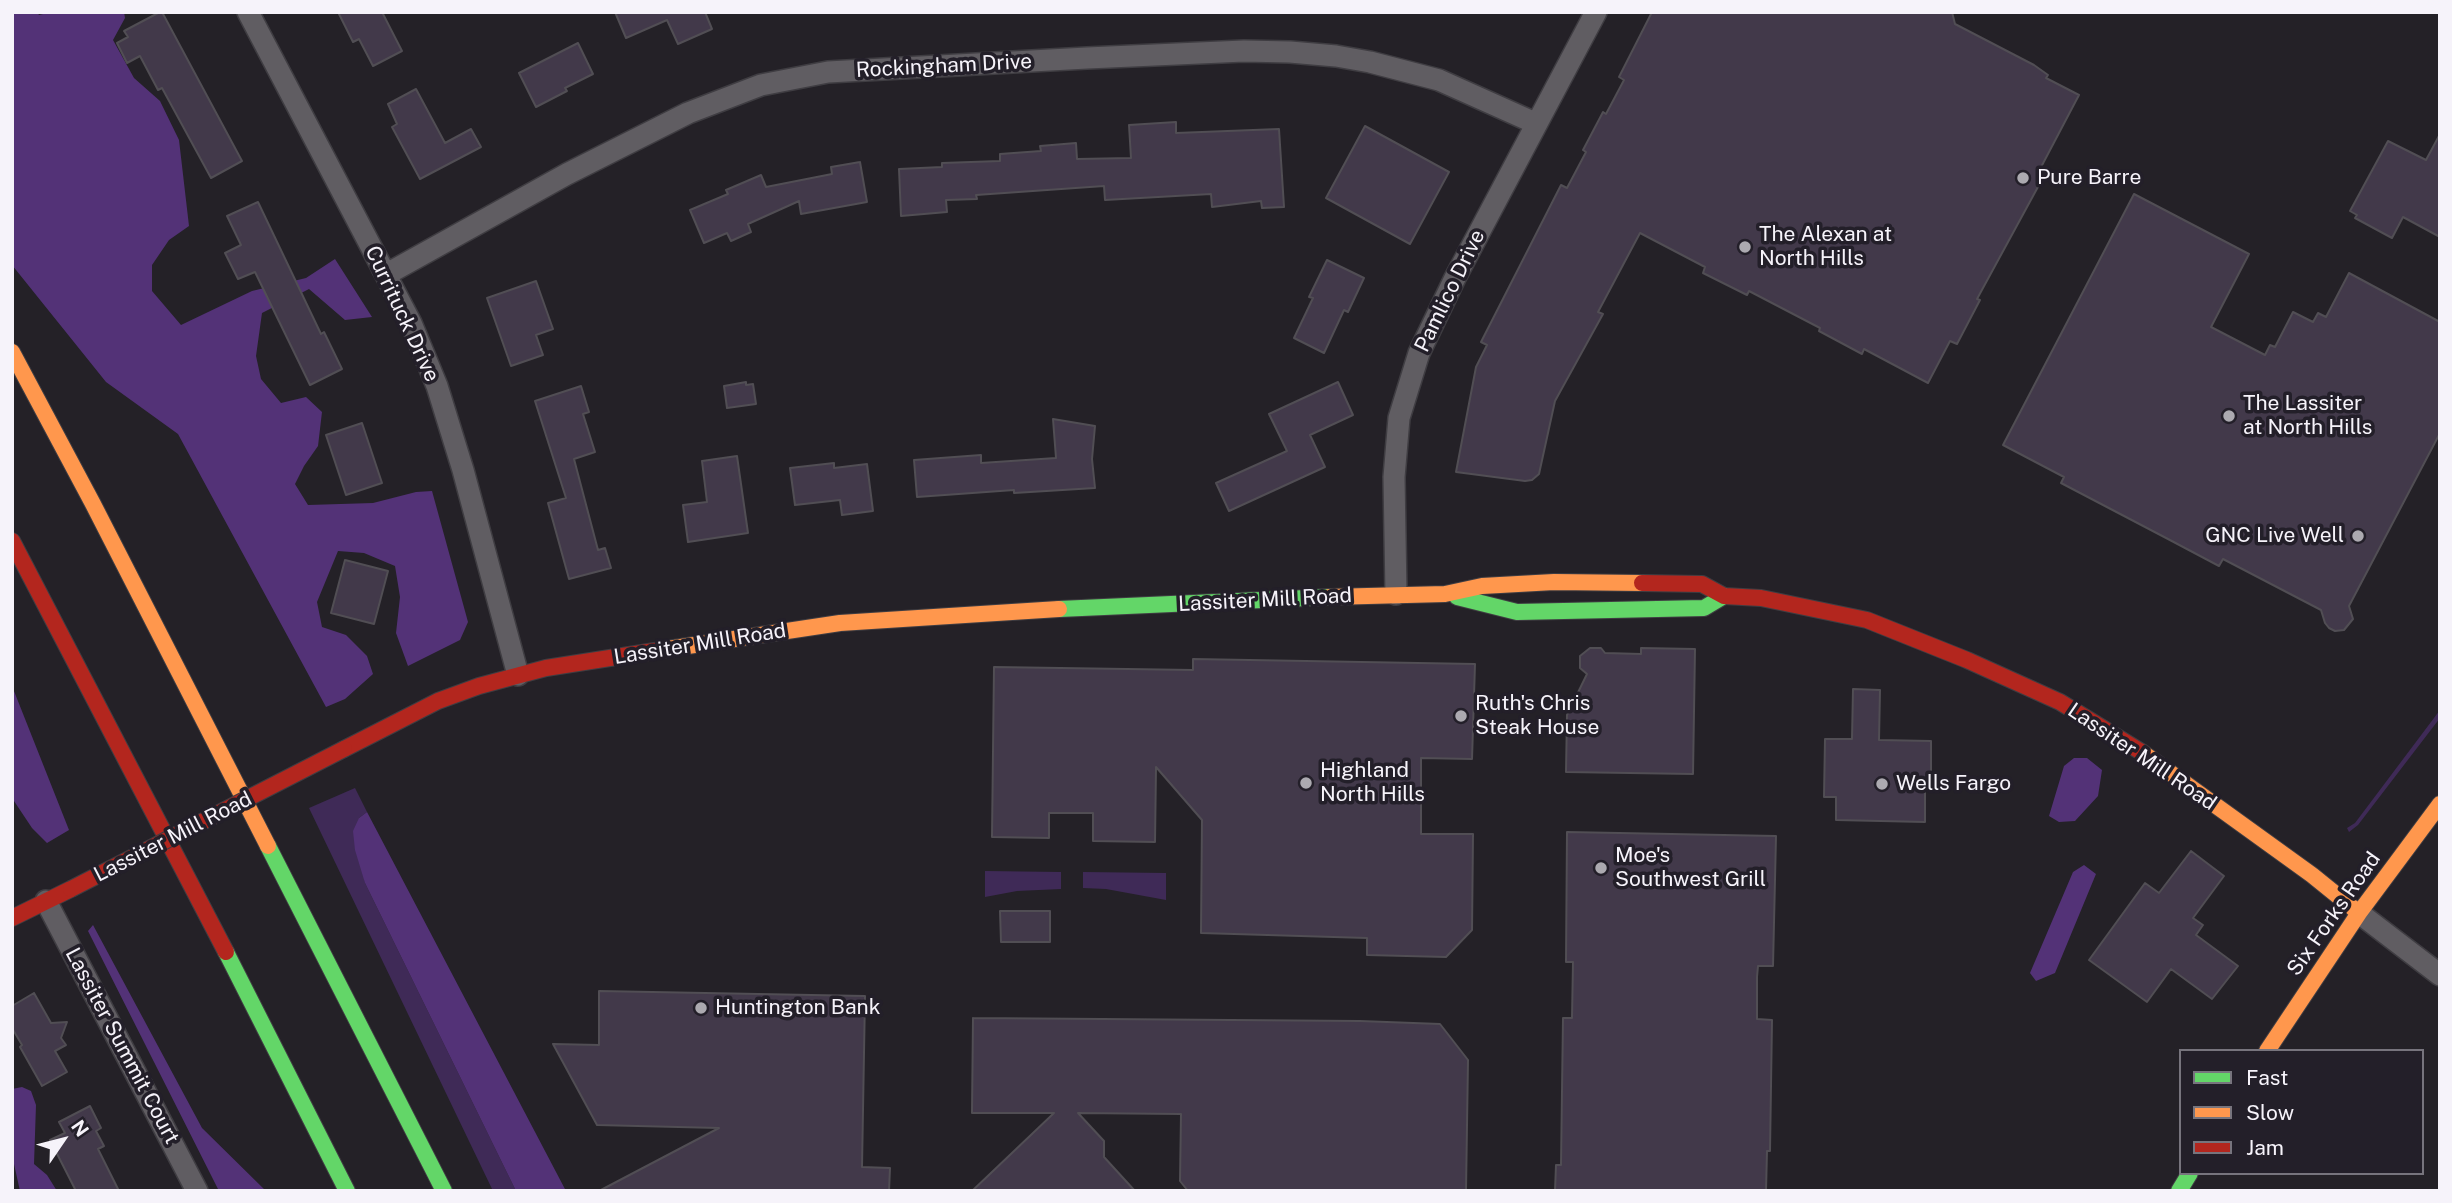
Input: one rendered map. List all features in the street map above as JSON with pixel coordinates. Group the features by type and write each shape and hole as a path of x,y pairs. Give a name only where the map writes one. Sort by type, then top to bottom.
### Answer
{"main road":[{"path":"12,352 93,504 444,1191"},
{"path":"12,541 215,929 347,1191"},
{"name":"Lassiter Mill Road","path":"12,918 438,701 479,686 556,666 840,623 1067,608 1445,594 1482,586 1570,582 1702,584 1724,596 1761,598 1867,620 1967,660 2060,702 2130,744 2312,876 2358,913"},
{"name":"Lassiter Mill Road","path":"1445,594 1517,612 1704,608 1724,596"},
{"name":"Six Forks Road","path":"2268,1049 2358,913 2440,804"},
{"path":"2179,1191 2189,1175"}],"street":[{"name":"Currituck Drive","path":"248,12 387,274 437,386 463,470 518,675"},
{"name":"Pamlico Drive","path":"1396,594 1394,477 1399,418 1419,353 1535,123 1596,12"},
{"name":"Rockingham Drive","path":"387,274 567,174 688,113 761,85 828,72 1244,51 1290,52 1370,62 1439,80 1535,123"},
{"name":"Lassiter Summit Court","path":"46,901 197,1191"},
{"name":"Lassiter Mill Road","path":"2358,913 2440,975"}],"shaded area":[{"path":"12,12 37,12 39,15 51,12 124,12 125,18 113,40 134,78 160,101 179,140 189,226 169,240 152,265 152,291 181,325 252,291 306,278 335,259 372,317 345,320 309,289 262,313 256,356 261,379 281,403 306,397 322,412 318,446 295,484 308,505 373,503 416,492 432,491 468,622 460,640 408,666 396,633 400,597 395,566 364,553 338,551 317,602 322,627 346,635 367,656 373,674 345,699 326,707 178,434 106,382 12,265"},
{"path":"12,686 69,830 47,843 32,828 12,798"},
{"path":"2440,710 2440,718 2358,825 2349,832 2347,828 2355,823"},
{"path":"2074,758 2087,758 2102,770 2098,796 2075,821 2059,822 2049,816 2064,766"},
{"path":"355,788 367,812 359,818 365,883 516,1191 493,1191 309,808"},
{"path":"367,812 566,1191 516,1191 365,883 355,850 353,831 359,818"},
{"path":"2084,865 2096,874 2055,973 2036,981 2030,973 2073,872"},
{"path":"985,871 1061,872 1061,889 1017,891 985,897"},
{"path":"1083,872 1166,873 1166,900 1106,889 1083,888"},
{"path":"93,925 202,1128 266,1191 219,1191 88,931"},
{"path":"22,1087 31,1091 36,1105 34,1164 47,1175 57,1191 20,1191 12,1155 12,1089"}],"building":[{"path":"160,12 242,161 211,178 162,88 158,90 140,56 127,63 117,43 128,37 124,31"},
{"path":"338,12 382,12 402,51 373,66 359,39 353,42"},
{"path":"615,12 705,12 712,29 678,44 667,20 626,38"},
{"name":"The Alexan at North Hills","path":"1652,12 1952,12 1955,24 2034,65 2048,75 2046,78 2079,95 2039,171 2045,174 1977,299 1980,300 1957,344 1950,341 1928,383 1864,349 1862,354 1819,331 1820,328 1749,291 1747,295 1703,273 1705,267 1640,233 1598,312 1603,314 1555,401 1539,474 1532,480 1525,481 1456,472 1476,367 1487,345 1481,342 1561,185 1567,188 1603,112 1606,114 1624,80 1619,77"},
{"path":"578,43 593,74 536,107 519,73"},
{"path":"416,89 445,143 471,129 481,147 420,179 392,127 397,124 388,104"},
{"path":"1176,122 1176,133 1279,129 1284,207 1262,208 1261,201 1212,207 1211,194 1105,200 1104,186 976,195 977,199 946,200 947,212 901,216 899,169 942,167 942,163 1000,161 1000,154 1041,151 1040,146 1076,143 1077,159 1131,158 1129,125"},
{"path":"1365,126 1449,172 1410,244 1326,198"},
{"path":"2440,134 2440,237 2403,217 2392,238 2355,218 2357,215 2350,211 2388,141 2426,160"},
{"path":"860,162 867,202 801,214 799,201 748,224 751,232 731,241 727,233 704,243 690,210 728,194 726,190 761,175 766,187 832,174 831,167"},
{"name":"The Lassiter at North Hills","path":"2134,194 2249,254 2211,327 2265,355 2270,345 2275,347 2293,312 2313,322 2318,313 2326,317 2349,273 2440,322 2440,433 2349,606 2353,619 2344,630 2335,631 2329,628 2321,610 2223,559 2219,566 2061,483 2064,477 2003,445"},
{"path":"258,202 321,334 324,332 342,369 310,385 255,272 238,279 225,253 241,245 227,216"},
{"path":"1327,260 1364,278 1348,312 1344,310 1324,353 1294,338 1313,298 1309,297"},
{"path":"536,281 553,329 536,335 543,355 511,366 487,298"},
{"path":"746,382 746,385 753,384 756,404 727,408 724,386"},
{"path":"1338,382 1353,415 1310,435 1325,467 1229,511 1216,483 1287,451 1269,414"},
{"path":"581,386 589,412 583,414 595,452 574,459 598,550 605,548 611,568 569,579 548,503 566,498 535,401"},
{"path":"1053,419 1095,426 1092,459 1095,488 917,497 914,460 981,455 981,463 1056,458"},
{"path":"362,423 382,483 346,495 326,435"},
{"path":"737,456 748,533 688,542 683,505 707,502 702,461"},
{"path":"834,463 834,468 867,464 873,511 842,515 840,500 795,505 790,468"},
{"path":"345,560 388,571 374,624 331,613"},
{"path":"1590,648 1601,648 1605,653 1641,654 1641,648 1695,649 1693,774 1566,772 1567,715 1587,674 1580,668 1580,656"},
{"path":"1193,659 1475,664 1472,759 1421,758 1421,834 1473,834 1472,930 1446,957 1367,955 1367,938 1201,933 1202,820 1156,767 1155,842 1093,841 1093,813 1049,813 1049,838 992,837 994,667 1193,670"},
{"path":"1853,689 1880,690 1879,740 1931,741 1931,787 1925,786 1925,822 1836,820 1836,797 1824,797 1825,739 1852,739"},
{"path":"1567,832 1776,836 1773,966 1758,966 1757,977 1757,1019 1772,1020 1770,1151 1767,1151 1766,1191 1555,1191 1556,1165 1561,1165 1563,1018 1572,1018 1573,962 1566,962"},
{"path":"2191,851 2224,876 2193,918 2203,925 2196,935 2238,966 2212,999 2171,969 2147,1002 2089,960 2145,883 2159,893"},
{"path":"1000,911 1050,911 1050,942 1001,942"},
{"path":"599,991 865,996 862,1167 890,1168 889,1191 599,1191 719,1128 597,1125 553,1044 599,1045"},
{"path":"34,993 51,1023 67,1022 61,1038 66,1045 55,1051 67,1072 42,1086 12,1028 12,1006"},
{"path":"973,1018 1440,1024 1468,1060 1466,1191 1188,1191 1180,1181 1181,1114 1078,1113 1104,1141 1104,1157 1135,1191 972,1191 1054,1113 972,1113"},
{"path":"90,1106 101,1128 96,1131 104,1146 98,1149 119,1191 76,1191 50,1140 65,1133 59,1122"}],"traffic: fast":[{"path":"1457,597 1517,612 1704,608 1724,596"},
{"path":"1059,609 1329,597"},
{"path":"268,846 444,1191"},
{"path":"226,952 347,1191"},
{"path":"2179,1191 2189,1175"}],"traffic: slow":[{"path":"12,352 268,846"},
{"path":"1329,597 1445,594 1482,586 1554,582 1642,583"},
{"path":"661,650 840,623 1059,609"},
{"path":"2143,753 2312,875 2359,913"},
{"path":"2268,1049 2359,913 2440,804"}],"traffic: jam":[{"path":"12,541 226,952"},
{"path":"1642,583 1702,584 1724,596 1761,598 1867,620 1967,660 2060,702 2143,753"},
{"path":"344,749 438,701 479,686 546,668 661,650"},
{"path":"71,889 344,749"},
{"path":"12,918 71,889"}],"place":[{"name":"Pure Barre","path":"2023,178"},
{"name":"The Alexan at North Hills","path":"1745,247"},
{"name":"The Lassiter at North Hills","path":"2229,416"},
{"name":"GNC Live Well","path":"2358,536"},
{"name":"Ruth's Chris Steak House","path":"1461,716"},
{"name":"Highland North Hills","path":"1306,783"},
{"name":"Wells Fargo","path":"1882,784"},
{"name":"Moe's Southwest Grill","path":"1601,868"},
{"name":"Huntington Bank","path":"701,1008"}]}
